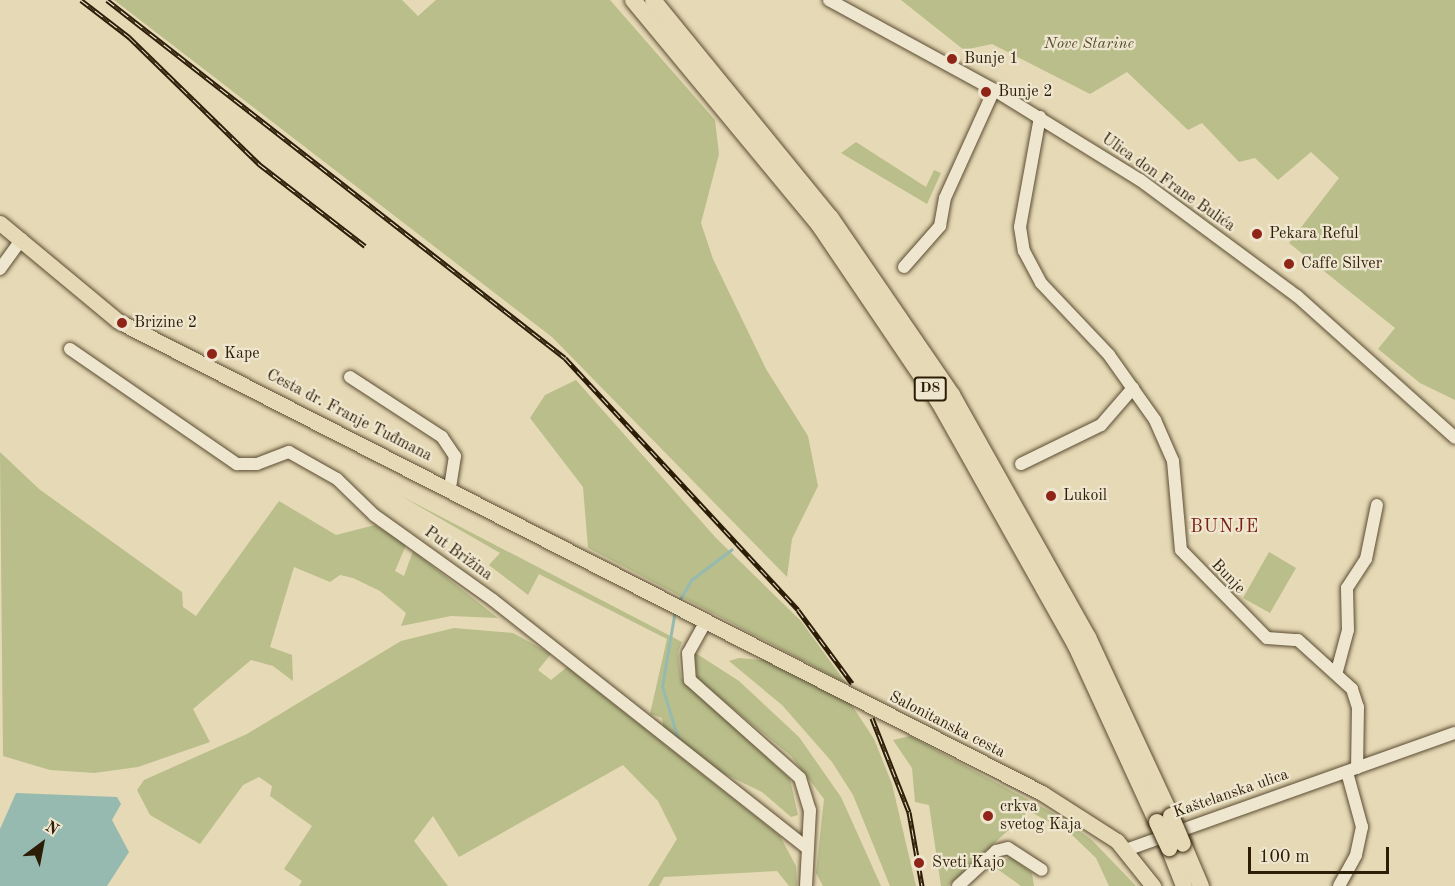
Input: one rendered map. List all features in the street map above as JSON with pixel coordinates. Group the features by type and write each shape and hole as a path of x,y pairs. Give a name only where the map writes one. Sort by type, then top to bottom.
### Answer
{"highway":[{"name":"D8","path":"633,0 819,225 939,402 1064,624 1164,819"},
{"name":"D8","path":"653,0 724,81 831,218 952,395 1088,638 1176,846 1201,886"},
{"name":"D8","path":"1176,846 1184,886"}],"main road":[{"name":"Cesta dr. Franje Tuđmana","path":"0,223 22,238 118,321 450,487 689,612"},
{"name":"Salonitanska cesta","path":"689,612 1042,794 1126,850 1153,886"}],"street":[{"name":"Ulica don Frane Bulića","path":"829,0 994,90 1140,180 1297,296 1455,438"},
{"path":"904,267 940,226 945,198 994,90"},
{"name":"Bunje","path":"1040,117 1020,227 1024,251 1041,283 1133,388 1173,461 1181,550 1267,638 1298,640 1337,671 1358,707 1352,770"},
{"path":"3,265 22,238"},
{"name":"Put Brižina","path":"70,349 237,464 257,464 289,452 337,479 374,514 493,600 806,847"},
{"path":"350,377 442,437 455,456 450,487"},
{"path":"1021,464 1101,425 1133,388"},
{"path":"1337,671 1348,630 1347,588 1365,558 1377,505"},
{"path":"706,621 688,653 690,680 800,778 810,810 806,847 806,886"},
{"name":"Kaštelanska ulica","path":"1126,850 1455,733"},
{"path":"1339,886 1356,855 1362,827 1352,770"},
{"path":"958,886 996,851 1008,849 1042,870"}],"green space":[{"path":"114,0 402,0 418,16 436,0 610,0 715,120 719,154 701,223 713,259 766,369 808,436 818,486 792,539 787,577 552,337"},
{"name":"Nove Starine","path":"901,0 1455,0 1455,400 1420,383 1378,349 1395,328 1289,243 1339,178 1311,152 1278,180 1255,158 1239,162 1202,123 1188,130 1127,72 1090,94 992,44 964,50"},
{"path":"856,142 926,187 934,170 941,173 927,204 841,153"},
{"path":"576,380 716,538 801,621 846,683 588,548 583,487 530,418 545,395"},
{"path":"0,452 39,489 182,592 183,607 196,616 279,501 336,535 375,525 406,545 395,571 404,576 413,551 498,618 451,616 401,626 406,613 380,591 353,578 340,575 330,582 294,567 270,647 292,655 293,681 273,666 251,660 193,709 210,742 138,767 94,773 50,770 3,756"},
{"path":"401,496 682,642 678,652 681,678 790,779 798,815 791,817 762,792 706,765 664,733 662,718 650,714 667,639 539,574 528,595 489,565 500,553"},
{"path":"1269,552 1296,568 1270,613 1243,598"},
{"path":"454,628 513,633 551,654 538,670 551,680 567,667 780,836 796,866 797,886 789,886 777,871 664,877 659,886 648,886 677,839 658,801 623,765 459,857 433,816 414,841 448,886 299,886 302,881 284,869 312,826 270,796 272,786 259,777 243,785 200,844 150,815 137,790 144,780 247,734 401,641"},
{"path":"694,652 739,681 799,737 841,797 881,886 823,886 816,873 824,799 791,756 697,679"},
{"path":"739,658 773,661 851,704 874,739 892,784 916,886 890,886 853,795 832,762 782,705 729,661"},
{"path":"910,736 1053,813 1091,839 1136,886 1109,886 1096,858 1070,833 1029,811 948,886 941,886 929,805 915,802 912,768 893,740"},
{"path":"1010,857 1032,873 1034,886 1021,886 993,866"}],"water":[{"path":"16,793 117,797 121,804 112,820 129,852 107,886 0,886 0,829"}],"waterway":[{"path":"679,601 691,580 732,549"},
{"path":"675,610 662,686 678,739"}],"railway":[{"path":"81,0 129,37 259,164 365,246"},
{"path":"107,0 565,358 798,610 852,683"},
{"path":"872,718 909,812 922,886"}],"place":[{"name":"Bunje 1","path":"952,59"},
{"name":"Bunje 2","path":"986,92"},
{"name":"Pekara Reful","path":"1257,234"},
{"name":"Caffe Silver","path":"1289,264"},
{"name":"Brizine 2","path":"122,323"},
{"name":"Kape","path":"212,354"},
{"name":"Lukoil","path":"1051,496"},
{"name":"crkva svetog Kaja","path":"988,816"},
{"name":"Sveti Kajo","path":"919,863"}],"district":[{"name":"BUNJE","path":"1225,527"}]}
